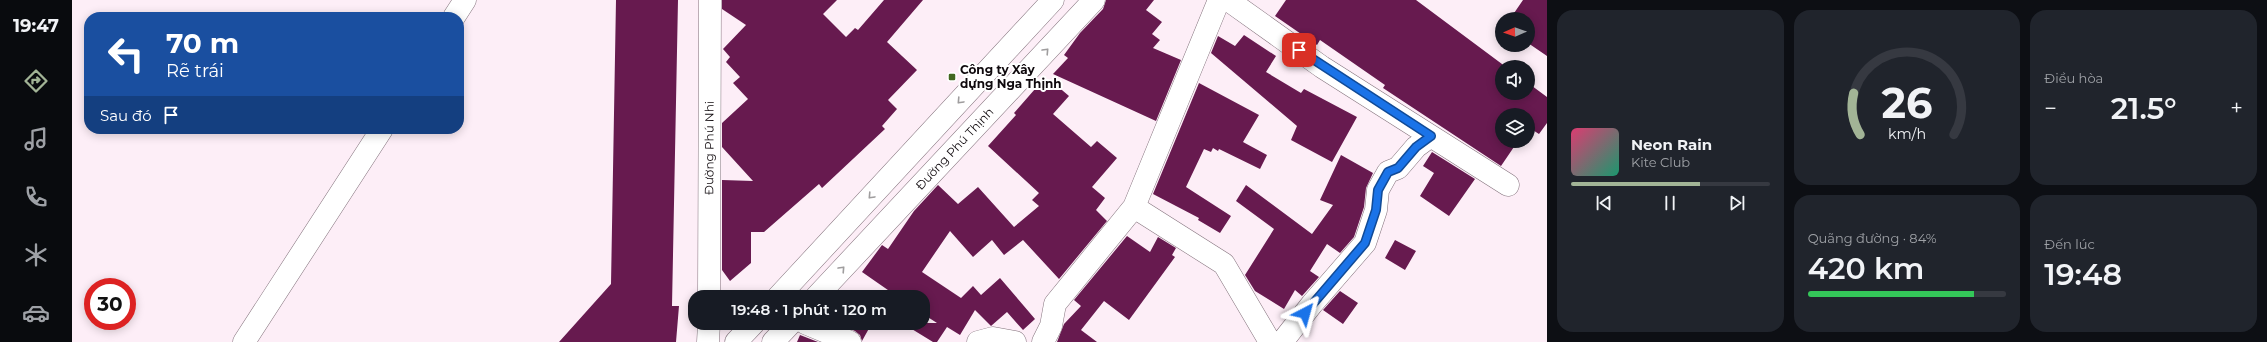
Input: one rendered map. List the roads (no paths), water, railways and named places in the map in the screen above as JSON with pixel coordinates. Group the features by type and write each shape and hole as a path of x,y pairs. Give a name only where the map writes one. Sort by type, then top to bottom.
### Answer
{"main road":[{"path":"457,12 465,0"},
{"name":"Đường Phú Nhi","path":"709,290 710,0"},
{"path":"784,290 1052,0"},
{"name":"Đường Phú Thịnh","path":"823,290 1094,0"},
{"path":"1044,342 1051,326 1055,304 1134,207 1219,0"},
{"path":"1228,0 1322,67 1508,185"},
{"path":"244,342 379,134"},
{"path":"1282,342 1312,304 1365,243 1376,210 1378,190 1388,172 1398,168 1416,147 1431,136"},
{"path":"1134,207 1224,264 1270,342"},
{"path":"708,330 708,342"},
{"path":"736,342 747,330"},
{"path":"774,342 785,330"},
{"path":"822,330 850,342"},
{"path":"978,342 993,338 1016,342"}],"place":[{"name":"Công ty Xây dựng Nga Thịnh","path":"952,77"}]}
